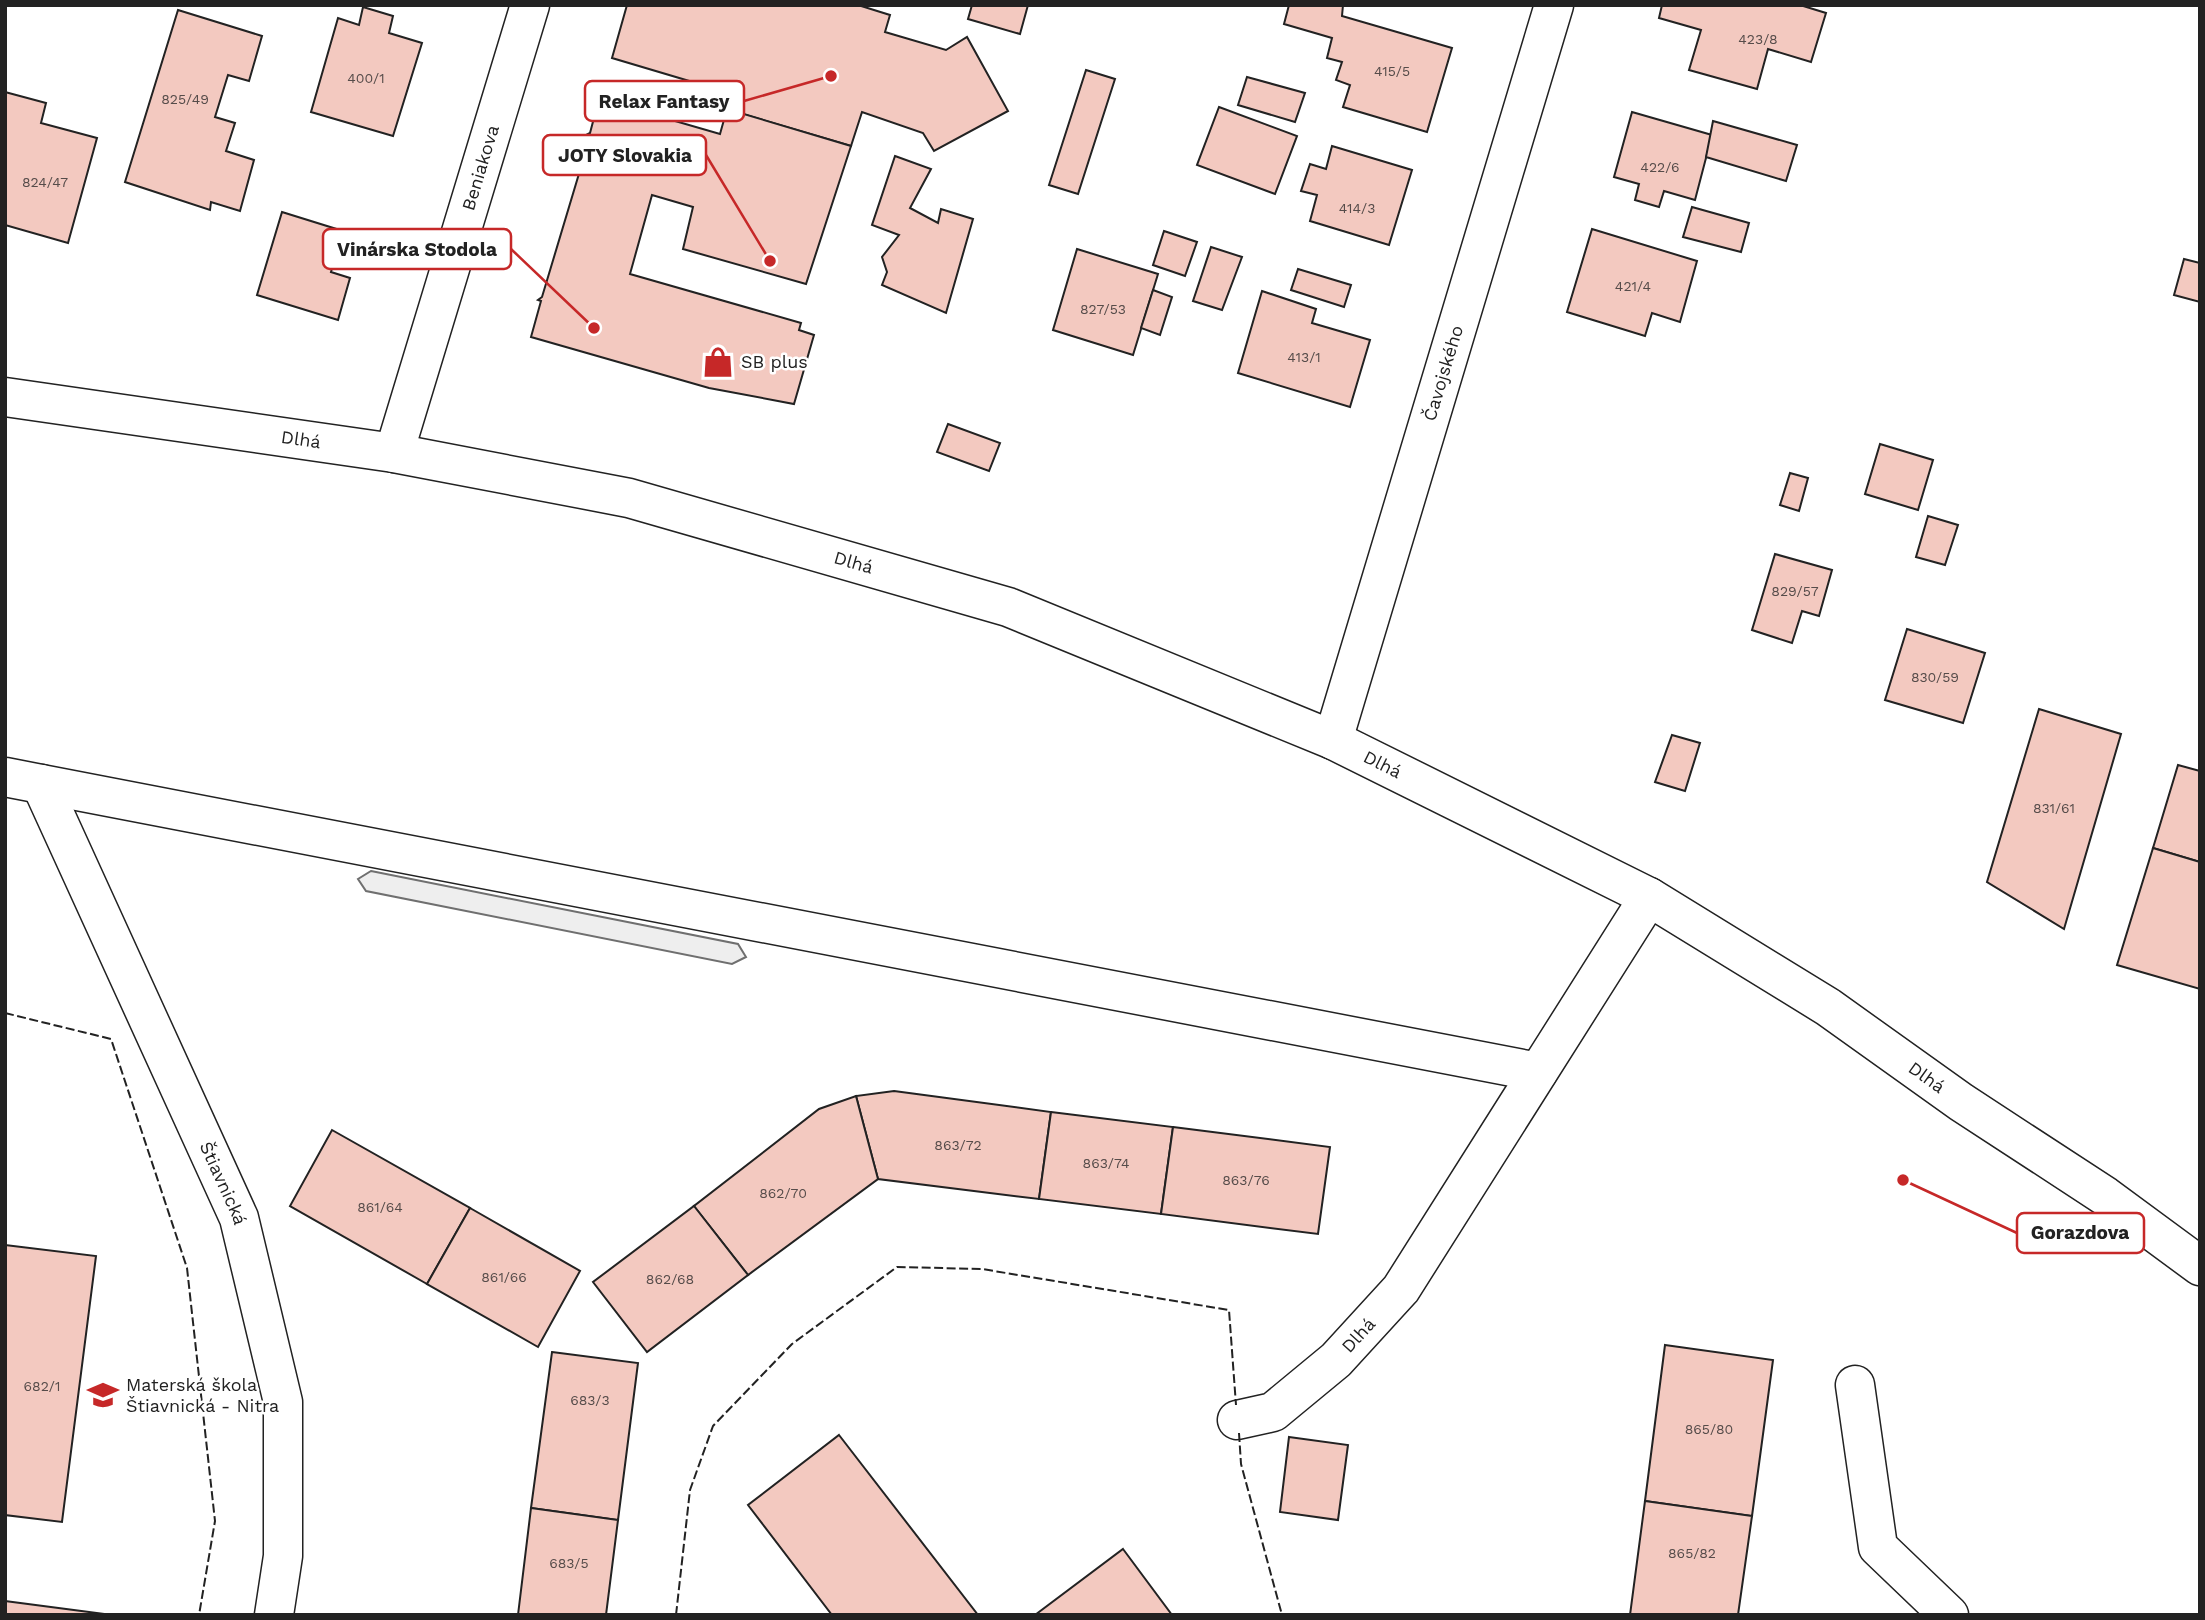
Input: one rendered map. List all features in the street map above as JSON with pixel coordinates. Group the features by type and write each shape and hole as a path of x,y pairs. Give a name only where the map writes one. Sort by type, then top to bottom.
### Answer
{"street":[{"name":"Beniakova","path":"394,453 530,5"},
{"name":"Čavojského","path":"1334,740 1554,5"},
{"name":"Dlhá","path":"5,397 394,453 629,498 1008,607 1334,740 1649,897 1828,1007 1961,1102 2105,1196 2200,1266"},
{"path":"23,781 1538,1072"},
{"name":"Štiavnická","path":"23,781 239,1218 283,1402 283,1556 274,1615"},
{"name":"Dlhá","path":"1237,1420 1273,1412 1336,1360 1401,1289 1649,897"},
{"path":"1855,1385 1878,1547 1949,1615"}],"shaded area":[{"path":"371,871 738,944 746,957 732,964 366,891 358,879"}],"building":[{"path":"627,5 858,5 890,15 885,32 946,50 967,37 1008,111 934,151 923,133 862,112 851,146 729,110 733,94 612,58"},
{"path":"972,5 1028,5 1020,34 968,19"},
{"path":"1289,5 1343,5 1342,16 1452,48 1427,132 1343,107 1350,85 1336,80 1342,62 1327,58 1332,38 1284,24"},
{"path":"1662,5 1800,5 1826,13 1811,62 1768,49 1757,89 1689,70 1701,30 1659,18"},
{"path":"363,7 393,16 389,33 422,43 393,136 311,112 338,18 359,25"},
{"path":"178,10 262,36 249,81 228,75 215,117 235,123 226,151 254,160 240,211 211,202 210,210 125,182"},
{"path":"1086,70 1115,79 1078,194 1049,185"},
{"path":"1247,77 1305,93 1295,122 1238,105"},
{"path":"5,92 46,103 41,123 97,138 68,243 5,225"},
{"path":"599,99 720,134 727,109 851,146 806,284 683,249 693,207 652,195 630,274 801,323 799,330 814,335 794,404 709,388 531,337 541,301 538,300 542,297 590,137 586,135 590,133"},
{"path":"1219,107 1297,136 1275,194 1197,165"},
{"path":"1632,112 1712,135 1695,200 1664,191 1659,207 1635,200 1639,184 1614,177"},
{"path":"1713,121 1797,145 1786,181 1706,157"},
{"path":"1332,146 1412,170 1389,245 1310,221 1317,195 1301,191 1310,164 1326,169"},
{"path":"895,156 931,169 910,208 938,223 941,209 973,219 946,313 882,285 887,272 882,257 899,235 872,225"},
{"path":"1692,207 1749,223 1741,252 1683,237"},
{"path":"282,212 343,231 331,272 350,278 338,320 257,295"},
{"path":"1592,229 1697,261 1680,322 1652,313 1645,336 1567,312"},
{"path":"1164,231 1197,242 1185,276 1153,265"},
{"path":"1211,247 1242,257 1222,310 1193,301"},
{"path":"1077,249 1158,274 1133,355 1053,330"},
{"path":"2184,259 2200,263 2200,302 2174,295"},
{"path":"1298,269 1351,285 1344,307 1291,290"},
{"path":"1153,290 1172,297 1160,335 1141,328"},
{"path":"1262,291 1316,309 1312,323 1370,340 1350,407 1238,373"},
{"path":"948,424 1000,443 989,471 937,452"},
{"path":"1880,444 1933,460 1918,510 1865,494"},
{"path":"1790,473 1808,478 1799,511 1780,505"},
{"path":"1928,516 1958,525 1945,565 1916,557"},
{"path":"1775,554 1832,570 1819,616 1802,611 1792,643 1752,630"},
{"path":"1907,629 1985,653 1963,723 1885,700"},
{"path":"2039,709 2121,734 2064,929 1987,882"},
{"path":"1672,735 1700,743 1685,791 1655,782"},
{"path":"2178,765 2200,771 2200,862 2153,848"},
{"path":"2153,848 2200,862 2200,989 2117,965"},
{"path":"894,1091 1051,1112 1039,1199 878,1179 856,1096"},
{"path":"856,1096 878,1179 748,1275 694,1206 819,1109"},
{"path":"1051,1112 1173,1127 1161,1214 1039,1199"},
{"path":"1173,1127 1330,1147 1318,1234 1161,1214"},
{"path":"332,1130 470,1208 427,1284 290,1206"},
{"path":"694,1206 748,1275 647,1352 593,1282"},
{"path":"470,1208 580,1271 538,1347 427,1284"},
{"path":"5,1245 96,1256 62,1522 5,1515"},
{"path":"1665,1345 1773,1360 1752,1516 1645,1501"},
{"path":"552,1352 638,1363 618,1520 531,1508"},
{"path":"839,1435 978,1615 832,1615 748,1505"},
{"path":"1289,1437 1348,1445 1338,1520 1280,1512"},
{"path":"1645,1501 1752,1516 1738,1615 1630,1615"},
{"path":"531,1508 618,1520 606,1615 518,1615"},
{"path":"1123,1549 1172,1615 1035,1615"},
{"path":"5,1601 112,1615 5,1615"}],"fence":[{"path":"5,1013 111,1039 187,1268 215,1521 199,1615"},
{"path":"676,1615 690,1490 713,1426 792,1344 897,1267 982,1269 1229,1310 1236,1405"},
{"path":"1239,1433 1241,1464 1282,1615"}],"place":[{"name":"Relax Fantasy","path":"831,76"},
{"name":"JOTY Slovakia","path":"770,261"},
{"name":"Vinárska Stodola","path":"594,328"},
{"name":"SB plus","path":"718,362"},
{"name":"Gorazdova","path":"1903,1180"},
{"name":"Materská škola Štiavnická - Nitra","path":"103,1395"}]}
